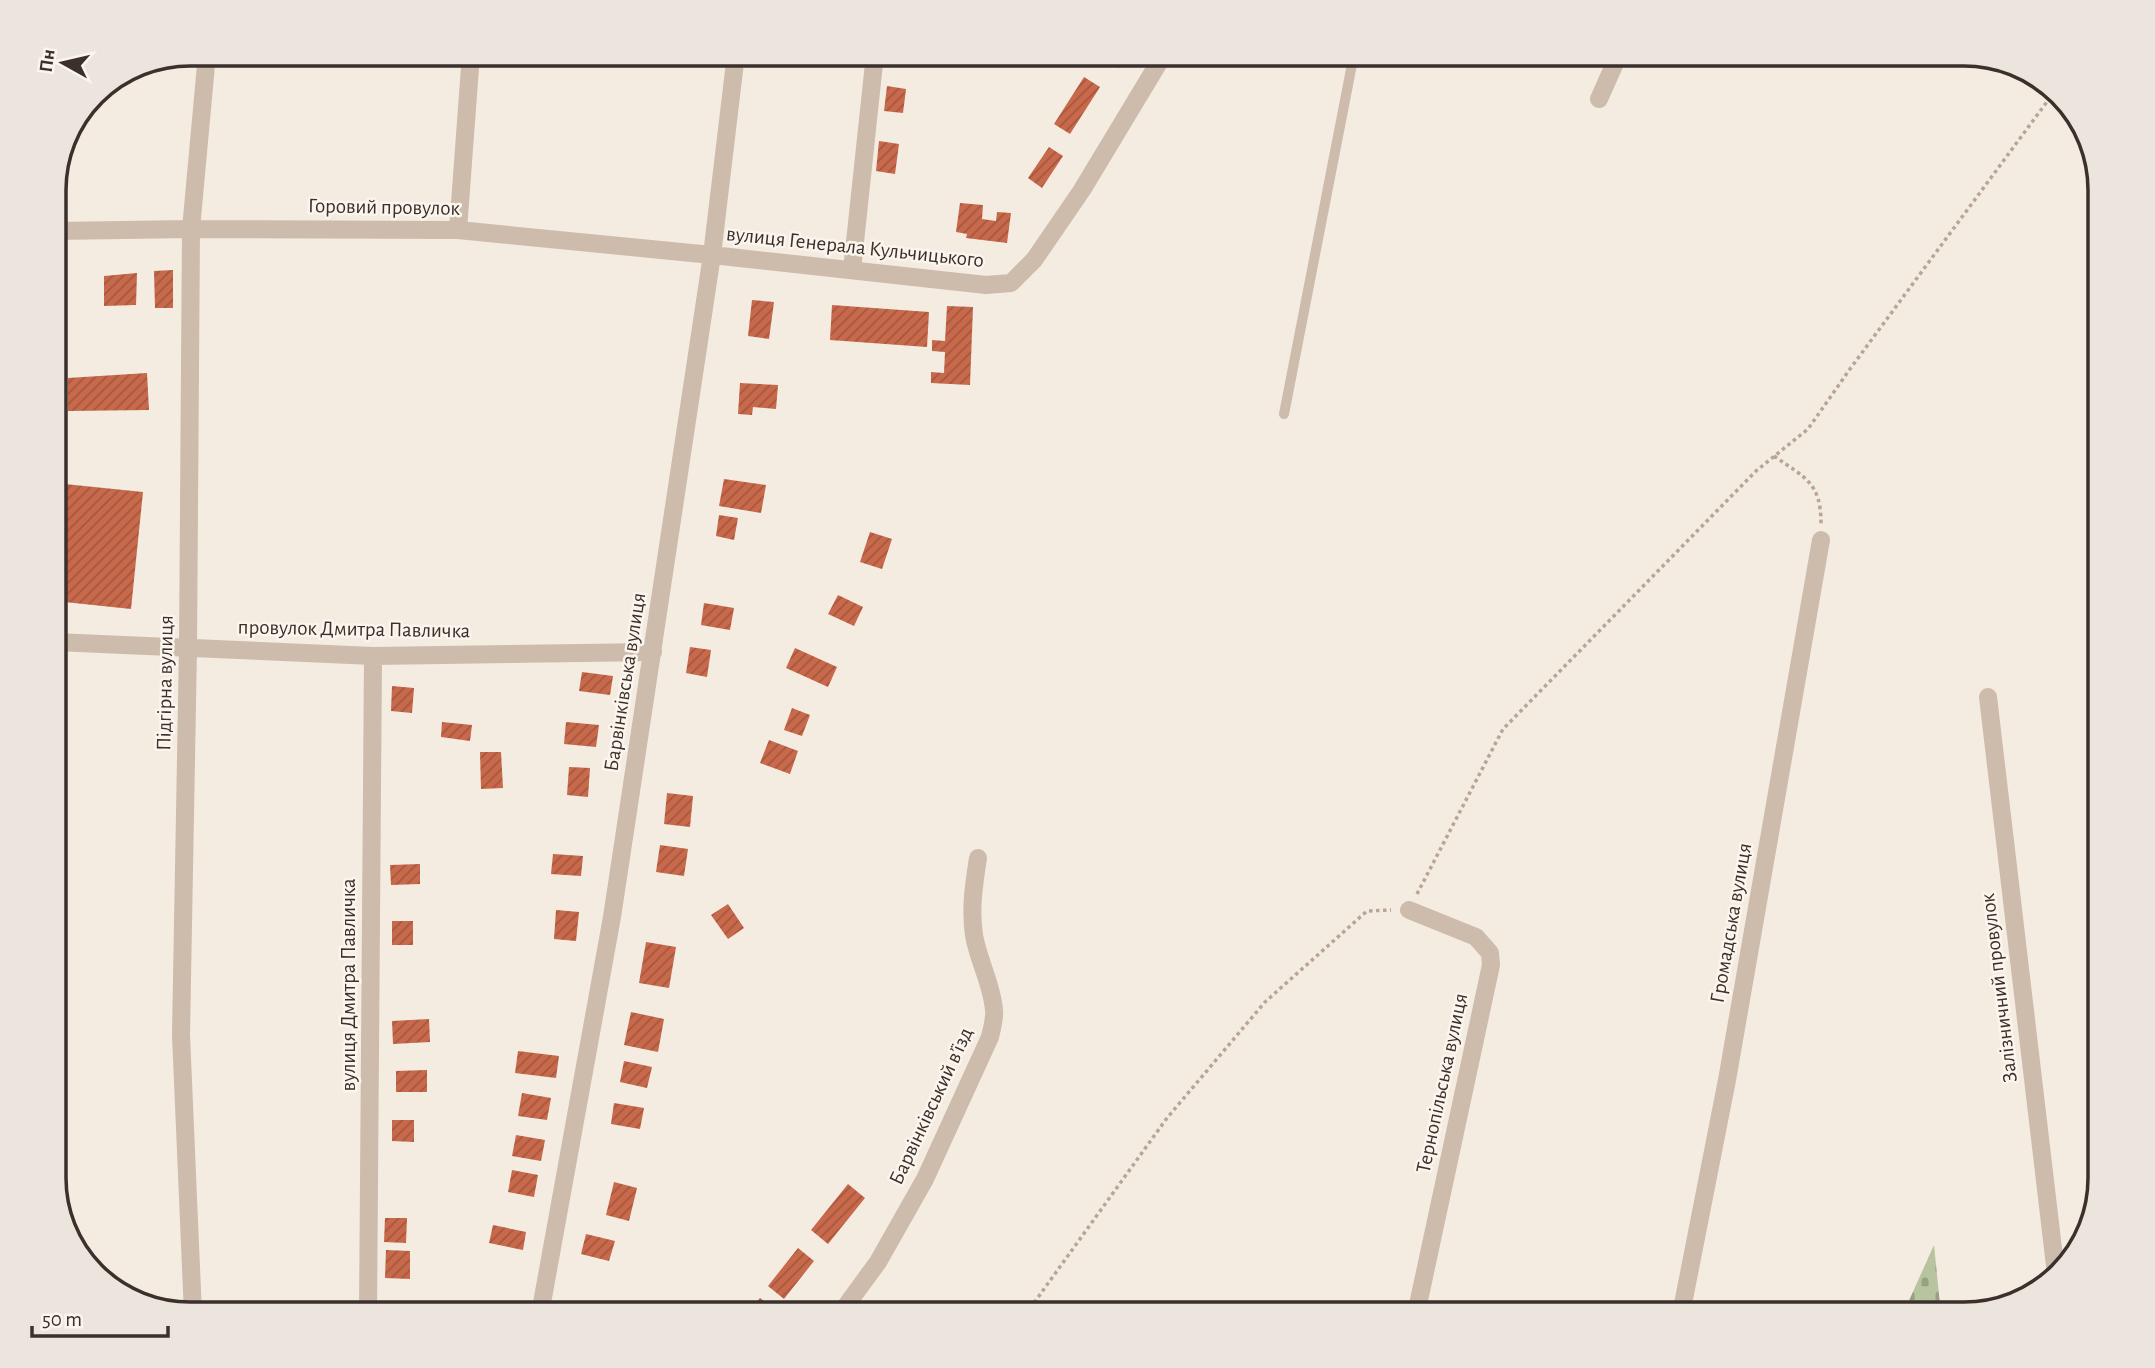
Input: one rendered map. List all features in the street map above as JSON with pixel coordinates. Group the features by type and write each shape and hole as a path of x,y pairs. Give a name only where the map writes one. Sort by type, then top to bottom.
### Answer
{"street":[{"name":"Підгірна вулиця","path":"192,1302 181,1035 188,648 191,229 206,66"},
{"path":"458,230 470,66"},
{"name":"Барвінківська вулиця","path":"542,1302 612,917 712,255 735,66"},
{"path":"852,270 874,66"},
{"name":"вулиця Генерала Кульчицького","path":"712,255 986,285 1011,283 1034,260 1082,190 1157,66"},
{"path":"1599,99 1614,66"},
{"name":"Горовий провулок","path":"67,231 458,230 712,255"},
{"name":"Громадська вулиця","path":"1683,1302 1727,1080 1821,540"},
{"name":"провулок Дмитра Павличка","path":"67,643 373,656 653,652"},
{"name":"вулиця Дмитра Павличка","path":"368,1302 373,656"},
{"name":"Залізничний провулок","path":"1988,697 2055,1262"},
{"name":"Барвінківський в’їзд","path":"849,1302 878,1262 925,1180 990,1037 995,1012 973,932 972,911 978,858"},
{"name":"Тернопільська вулиця","path":"1409,910 1476,937 1490,953 1491,965 1419,1302"}],"lane":[{"path":"1284,414 1351,66"}],"path":[{"path":"1035,1302 1167,1118 1265,1003 1367,911 1409,910 1503,729 1756,471 1808,429 2048,100"},
{"path":"1774,456 1808,480 1821,502 1821,540"}],"green space":[{"path":"1934,1245 1940,1302 1908,1302"}],"building":[{"path":"1084,77 1100,87 1070,134 1054,124"},
{"path":"887,86 906,89 903,113 884,111"},
{"path":"879,141 899,144 895,174 876,171"},
{"path":"1049,147 1063,156 1042,188 1028,178"},
{"path":"960,203 983,205 982,219 996,221 997,212 1011,213 1007,243 966,238 967,234 956,232"},
{"path":"173,270 173,308 155,308 154,271"},
{"path":"137,273 136,305 104,306 104,276"},
{"path":"752,300 774,302 769,339 748,336"},
{"path":"832,305 929,312 927,347 830,340"},
{"path":"947,306 973,307 970,385 931,383 931,372 944,373 945,352 932,351 932,340 945,341"},
{"path":"147,373 149,410 68,411 68,378"},
{"path":"740,383 778,385 776,409 753,407 752,415 738,414"},
{"path":"724,479 766,485 761,513 719,506"},
{"path":"67,484 143,492 131,609 67,602"},
{"path":"719,515 738,518 734,540 716,536"},
{"path":"870,532 892,539 882,569 860,562"},
{"path":"838,595 863,607 854,626 828,614"},
{"path":"704,603 734,608 730,630 701,625"},
{"path":"690,647 711,650 707,677 686,673"},
{"path":"795,648 837,667 828,687 786,668"},
{"path":"582,672 613,676 610,695 579,691"},
{"path":"392,686 414,688 412,713 391,711"},
{"path":"792,708 810,715 802,736 784,730"},
{"path":"442,722 472,725 470,741 441,737"},
{"path":"566,722 599,725 596,747 564,744"},
{"path":"769,740 798,751 790,774 760,763"},
{"path":"480,752 501,752 503,788 481,789"},
{"path":"569,767 590,768 588,797 567,795"},
{"path":"667,793 693,796 690,827 664,824"},
{"path":"660,845 688,849 684,876 656,872"},
{"path":"553,854 583,856 581,876 551,874"},
{"path":"420,864 420,884 391,885 390,865"},
{"path":"728,904 744,928 728,939 711,915"},
{"path":"556,910 579,912 576,941 554,939"},
{"path":"392,921 413,921 413,945 392,945"},
{"path":"646,942 676,947 669,988 639,983"},
{"path":"631,1012 664,1019 658,1052 624,1045"},
{"path":"429,1019 430,1042 393,1044 392,1021"},
{"path":"518,1051 559,1056 556,1078 515,1073"},
{"path":"624,1061 652,1067 647,1088 620,1082"},
{"path":"427,1070 427,1092 396,1092 396,1071"},
{"path":"522,1093 551,1098 547,1120 518,1116"},
{"path":"614,1103 644,1108 640,1129 611,1124"},
{"path":"392,1120 414,1120 414,1142 392,1141"},
{"path":"516,1135 545,1140 541,1161 512,1156"},
{"path":"512,1170 538,1175 534,1197 508,1192"},
{"path":"614,1182 637,1188 629,1221 606,1215"},
{"path":"848,1184 865,1198 828,1244 811,1230"},
{"path":"385,1218 407,1218 406,1243 384,1242"},
{"path":"493,1225 526,1232 523,1250 489,1243"},
{"path":"586,1234 615,1241 609,1261 581,1254"},
{"path":"798,1248 814,1261 784,1299 768,1286"},
{"path":"386,1250 410,1251 410,1279 385,1278"}]}
